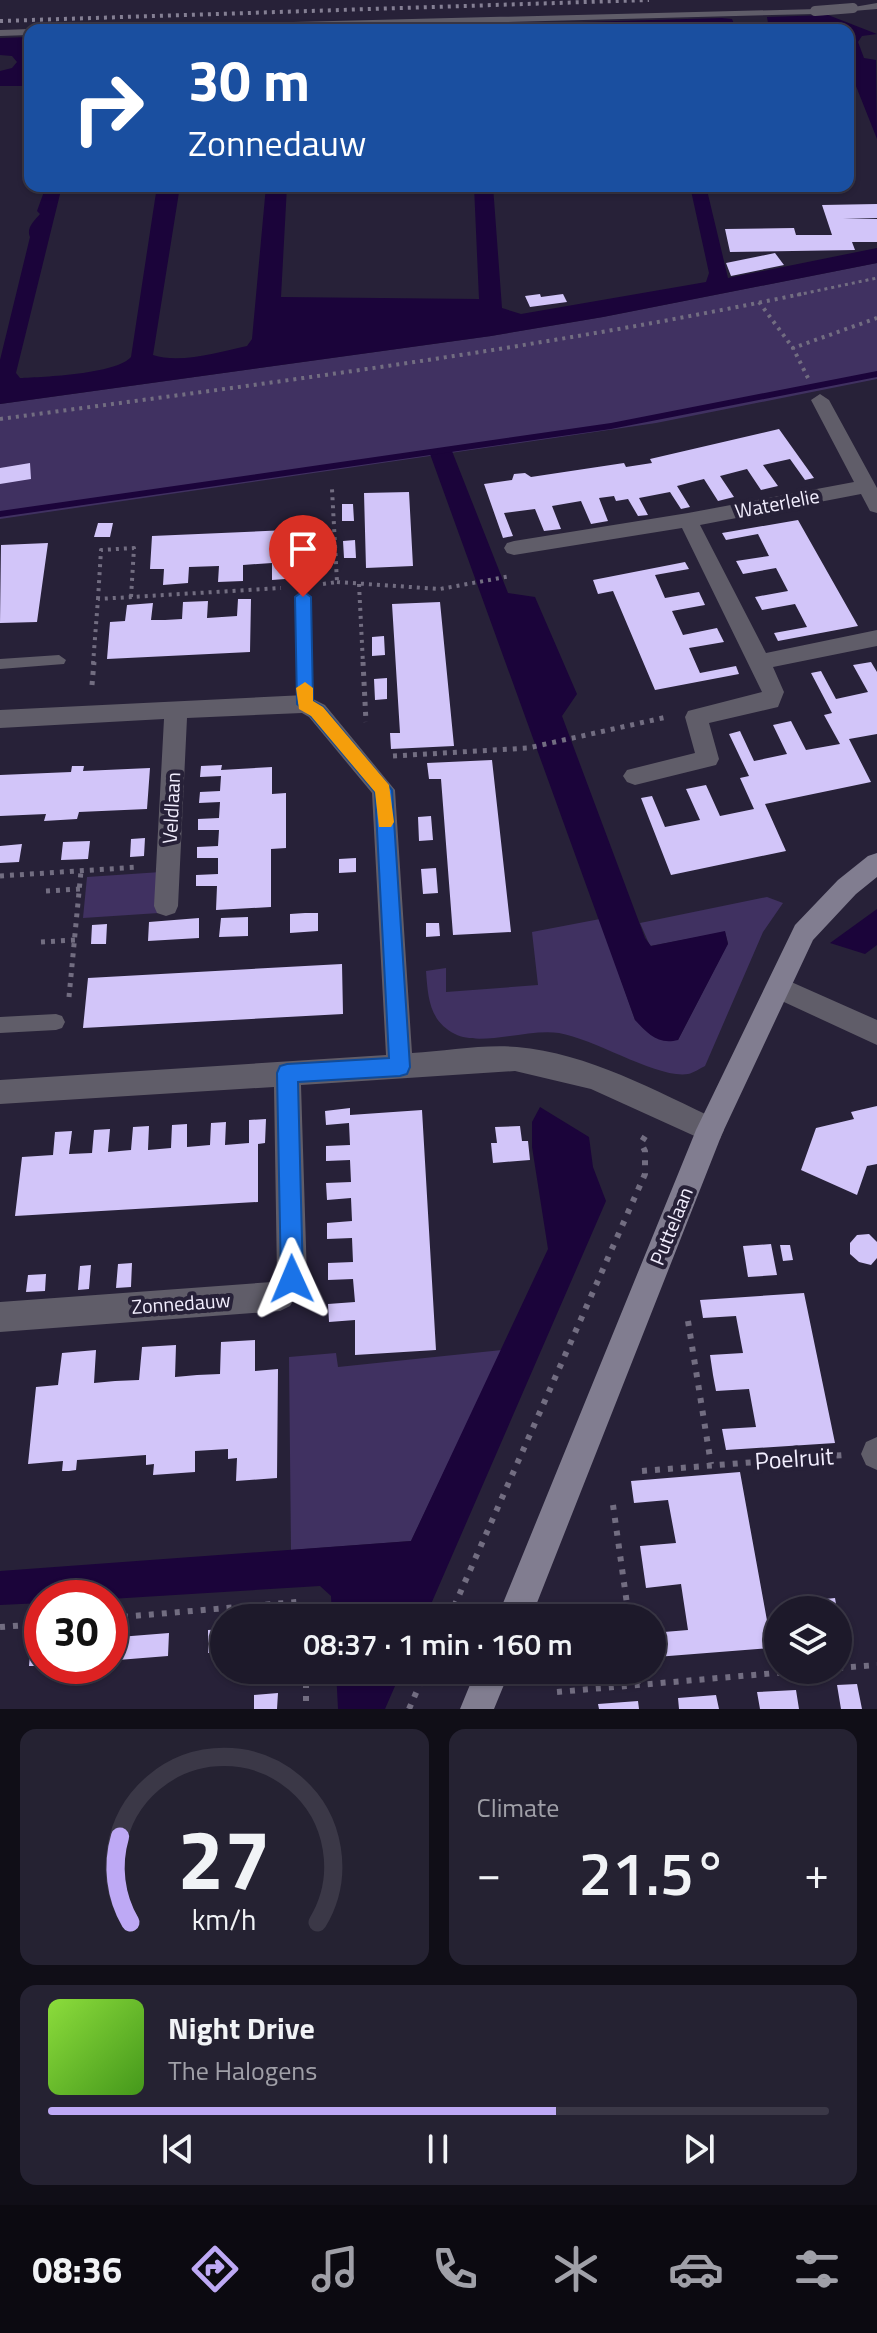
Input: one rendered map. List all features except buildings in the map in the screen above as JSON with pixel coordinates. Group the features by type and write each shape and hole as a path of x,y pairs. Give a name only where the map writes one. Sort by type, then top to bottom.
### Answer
{"street":[{"path":"820,400 877,506"},
{"name":"Waterlelie","path":"514,548 688,520 866,486"},
{"path":"635,776 708,759 696,717 770,701 773,692 688,520"},
{"path":"760,662 877,638"},
{"path":"0,719 305,704 317,711 383,790 400,1067"},
{"name":"Veldlaan","path":"166,906 176,710"},
{"name":"Puttelaan","path":"520,1604 710,1130 804,933 847,887 877,863"},
{"path":"780,988 877,1033"},
{"path":"0,1092 515,1059 552,1063 662,1107 710,1130"},
{"name":"Zonnedauw","path":"0,1317 280,1296 292,1279 287,1073"},
{"path":"477,1709 487,1684"}],"lane":[{"path":"318,24 815,11 877,6"},
{"path":"0,33 24,32"},
{"path":"303,592 305,704"},
{"path":"0,664 59,660"},
{"path":"0,1025 56,1022"}],"path":[{"path":"0,419 241,388 538,344 877,278"},
{"path":"759,302 793,348 806,374"},
{"path":"793,348 877,318"},
{"path":"332,489 337,582"},
{"path":"90,714 101,550 134,548 131,597"},
{"path":"98,599 303,592 337,582 440,589 508,576"},
{"path":"359,584 366,728 356,758 528,748 677,715 696,717"},
{"path":"0,876 168,866"},
{"path":"56,1022 67,1019 81,871"},
{"path":"46,891 80,889"},
{"path":"41,942 75,940"},
{"path":"455,1604 645,1174 645,1151 641,1143 662,1107"},
{"path":"688,1321 711,1464"},
{"name":"Poelruit","path":"642,1471 877,1453"},
{"path":"613,1505 627,1604"},
{"path":"274,1604 300,1604"},
{"path":"128,1616 210,1609"},
{"path":"0,1627 24,1625"},
{"path":"852,1667 877,1665"},
{"path":"666,1682 764,1674"},
{"path":"306,1684 306,1709"},
{"path":"409,1709 420,1684"},
{"path":"557,1692 638,1684"}],"shaded area":[{"path":"828,15 851,24 768,23 767,17"},
{"path":"722,18 732,19 734,24 580,24"},
{"path":"854,25 877,34 862,36 858,42 864,58 876,60 877,139 854,81"},
{"path":"24,37 24,86 0,86 0,71 12,68 17,62 12,56 0,55 0,38"},
{"path":"44,192 61,192 16,373 20,378 96,371 123,363 131,357 156,192 179,192 153,355 164,357 187,358 213,354 247,346 252,339 265,192 287,192 281,297 479,299 474,192 493,192 502,308 521,314 706,282 709,273 691,192 707,192 728,278 877,248 877,263 491,336 0,404 0,360 29,231 40,214 37,211"},
{"path":"877,263 877,379 656,423 0,519 0,404 491,336"},
{"path":"452,451 508,593 535,597 577,694 562,716 645,938 651,946 725,931 728,944 678,1040 659,1040 635,1020 430,454"},
{"path":"161,872 159,913 83,918 87,877"},
{"path":"767,897 783,903 763,932 705,1066 690,1073 660,1071 559,1033 478,1039 465,1037 446,1029 432,1007 426,971 446,968 446,992 538,985 532,932 600,919 635,1020 678,1040 728,943 725,932 650,946 640,923"},
{"path":"877,909 877,945 865,954 830,943"},
{"path":"540,1107 589,1137 593,1167 606,1201 431,1604 331,1604 331,1596 320,1586 128,1598 128,1580 24,1580 24,1604 0,1605 0,1571 411,1541 548,1249 532,1147 532,1122"},
{"path":"502,1350 411,1541 291,1550 289,1357 336,1353 338,1367"},
{"path":"337,1684 396,1684 385,1709 338,1709"}],"waterway":[{"path":"0,514 611,426 877,374"}],"railway":[{"path":"0,21 649,0"}],"slow traffic":[{"path":"305,688 305,704 317,711 383,790 385,822"}],"route":[{"path":"292,1279 287,1073 400,1067 383,790 317,711 305,704 303,597"}]}
